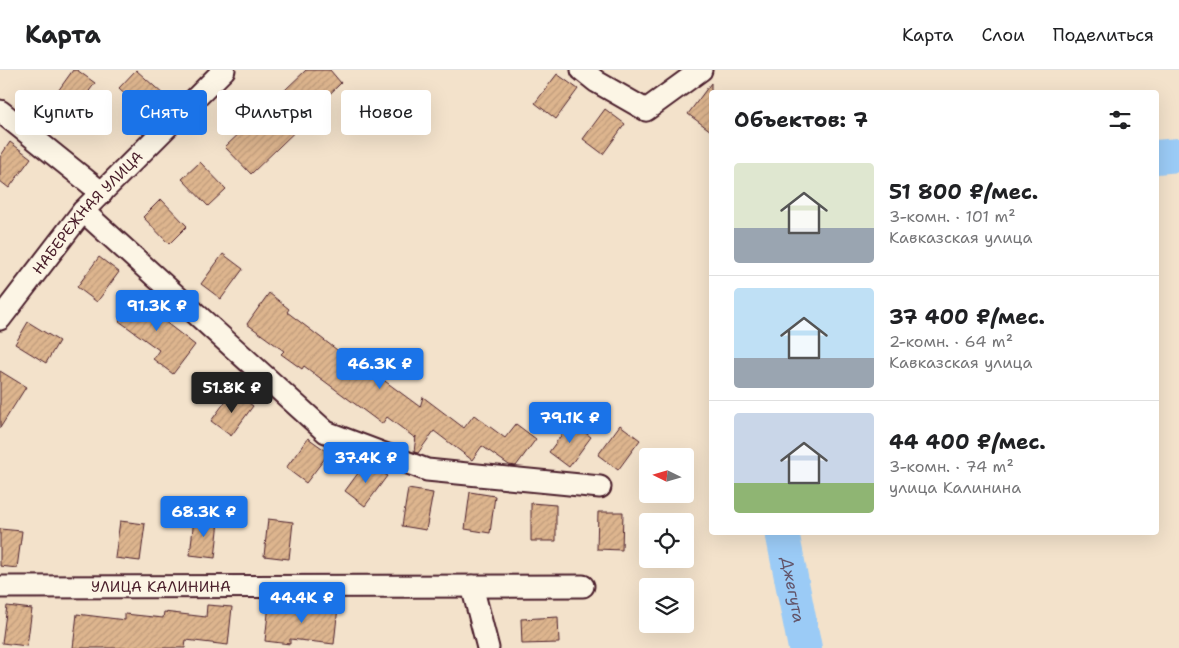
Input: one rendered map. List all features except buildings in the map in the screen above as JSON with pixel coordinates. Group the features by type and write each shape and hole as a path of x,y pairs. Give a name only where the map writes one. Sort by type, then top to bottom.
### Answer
{"street":[{"name":"НАБЕРЕЖНАЯ УЛИЦА","path":"0,319 83,211 224,70"},
{"path":"582,70 597,82 646,110 701,70"},
{"path":"0,111 102,193"},
{"path":"83,211 326,432 427,470 600,487"},
{"name":"УЛИЦА КАЛИНИНА","path":"0,586 583,586"},
{"path":"472,586 488,648"}],"waterway":[{"name":"Джегута","path":"1159,157 1179,155"},
{"name":"Джегута","path":"783,535 805,648"}]}
